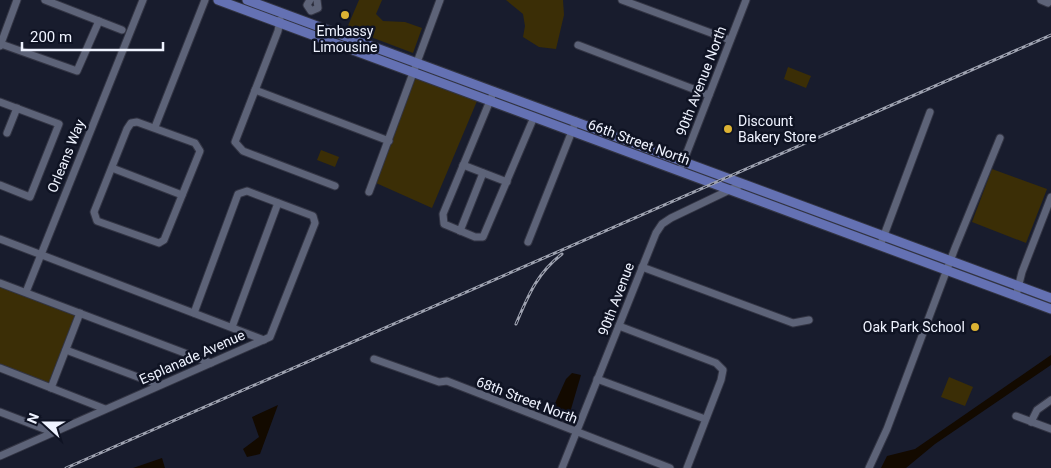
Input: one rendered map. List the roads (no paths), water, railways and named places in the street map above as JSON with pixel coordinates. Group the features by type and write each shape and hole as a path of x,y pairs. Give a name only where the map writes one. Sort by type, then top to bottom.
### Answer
{"main road":[{"name":"66th Street North","path":"218,0 281,18 307,22 1051,298"},
{"name":"66th Street North","path":"247,0 281,18 413,72 1051,309"},
{"path":"814,222 818,212"}],"street":[{"path":"18,0 0,46 77,71 99,21"},
{"path":"45,0 122,30"},
{"name":"Orleans Way","path":"26,292 143,0"},
{"path":"155,127 205,0"},
{"path":"310,0 307,5 311,11"},
{"path":"307,22 316,0"},
{"path":"369,192 440,0"},
{"path":"622,0 730,40"},
{"name":"90th Avenue North","path":"680,171 746,0"},
{"path":"281,18 255,90 235,137 236,146 243,151 335,186"},
{"path":"578,45 709,95"},
{"path":"255,90 389,141"},
{"path":"494,92 442,218 444,224 475,237 483,237 534,117"},
{"path":"0,102 59,124 30,197 0,186"},
{"path":"7,133 17,108"},
{"path":"880,246 930,112"},
{"path":"528,242 576,121"},
{"path":"137,122 155,127 198,146 200,151 164,240 159,243 97,221 94,212 131,123 137,122"},
{"path":"869,468 887,429 950,261 1000,138"},
{"path":"464,165 507,182"},
{"path":"112,168 182,195"},
{"path":"460,231 483,172"},
{"name":"90th Avenue","path":"562,468 650,243 662,224 684,211 742,184"},
{"path":"194,312 238,194 247,191 278,203 232,327"},
{"path":"1016,296 1022,272 1051,197"},
{"name":"Esplanade Avenue","path":"0,456 264,340 273,334 315,223 313,216 308,213 278,203"},
{"path":"0,239 264,340"},
{"path":"642,267 793,323 809,320"},
{"path":"0,283 211,363"},
{"path":"51,388 80,312"},
{"path":"619,326 720,366 723,375 687,468"},
{"path":"66,350 159,385"},
{"name":"68th Street North","path":"374,359 440,382 447,382 670,468"},
{"path":"0,368 105,409"},
{"path":"597,379 706,419"},
{"path":"1031,422 1037,410 1051,400"},
{"path":"0,412 52,432"},
{"path":"1016,416 1051,429"}],"railway":[{"path":"66,468 1051,35"},
{"path":"516,324 529,295 540,277 553,261 562,254"}],"place":[{"name":"Embassy Limousine","path":"345,15"},
{"name":"Discount Bakery Store","path":"728,129"},
{"name":"Oak Park School","path":"975,327"}]}
